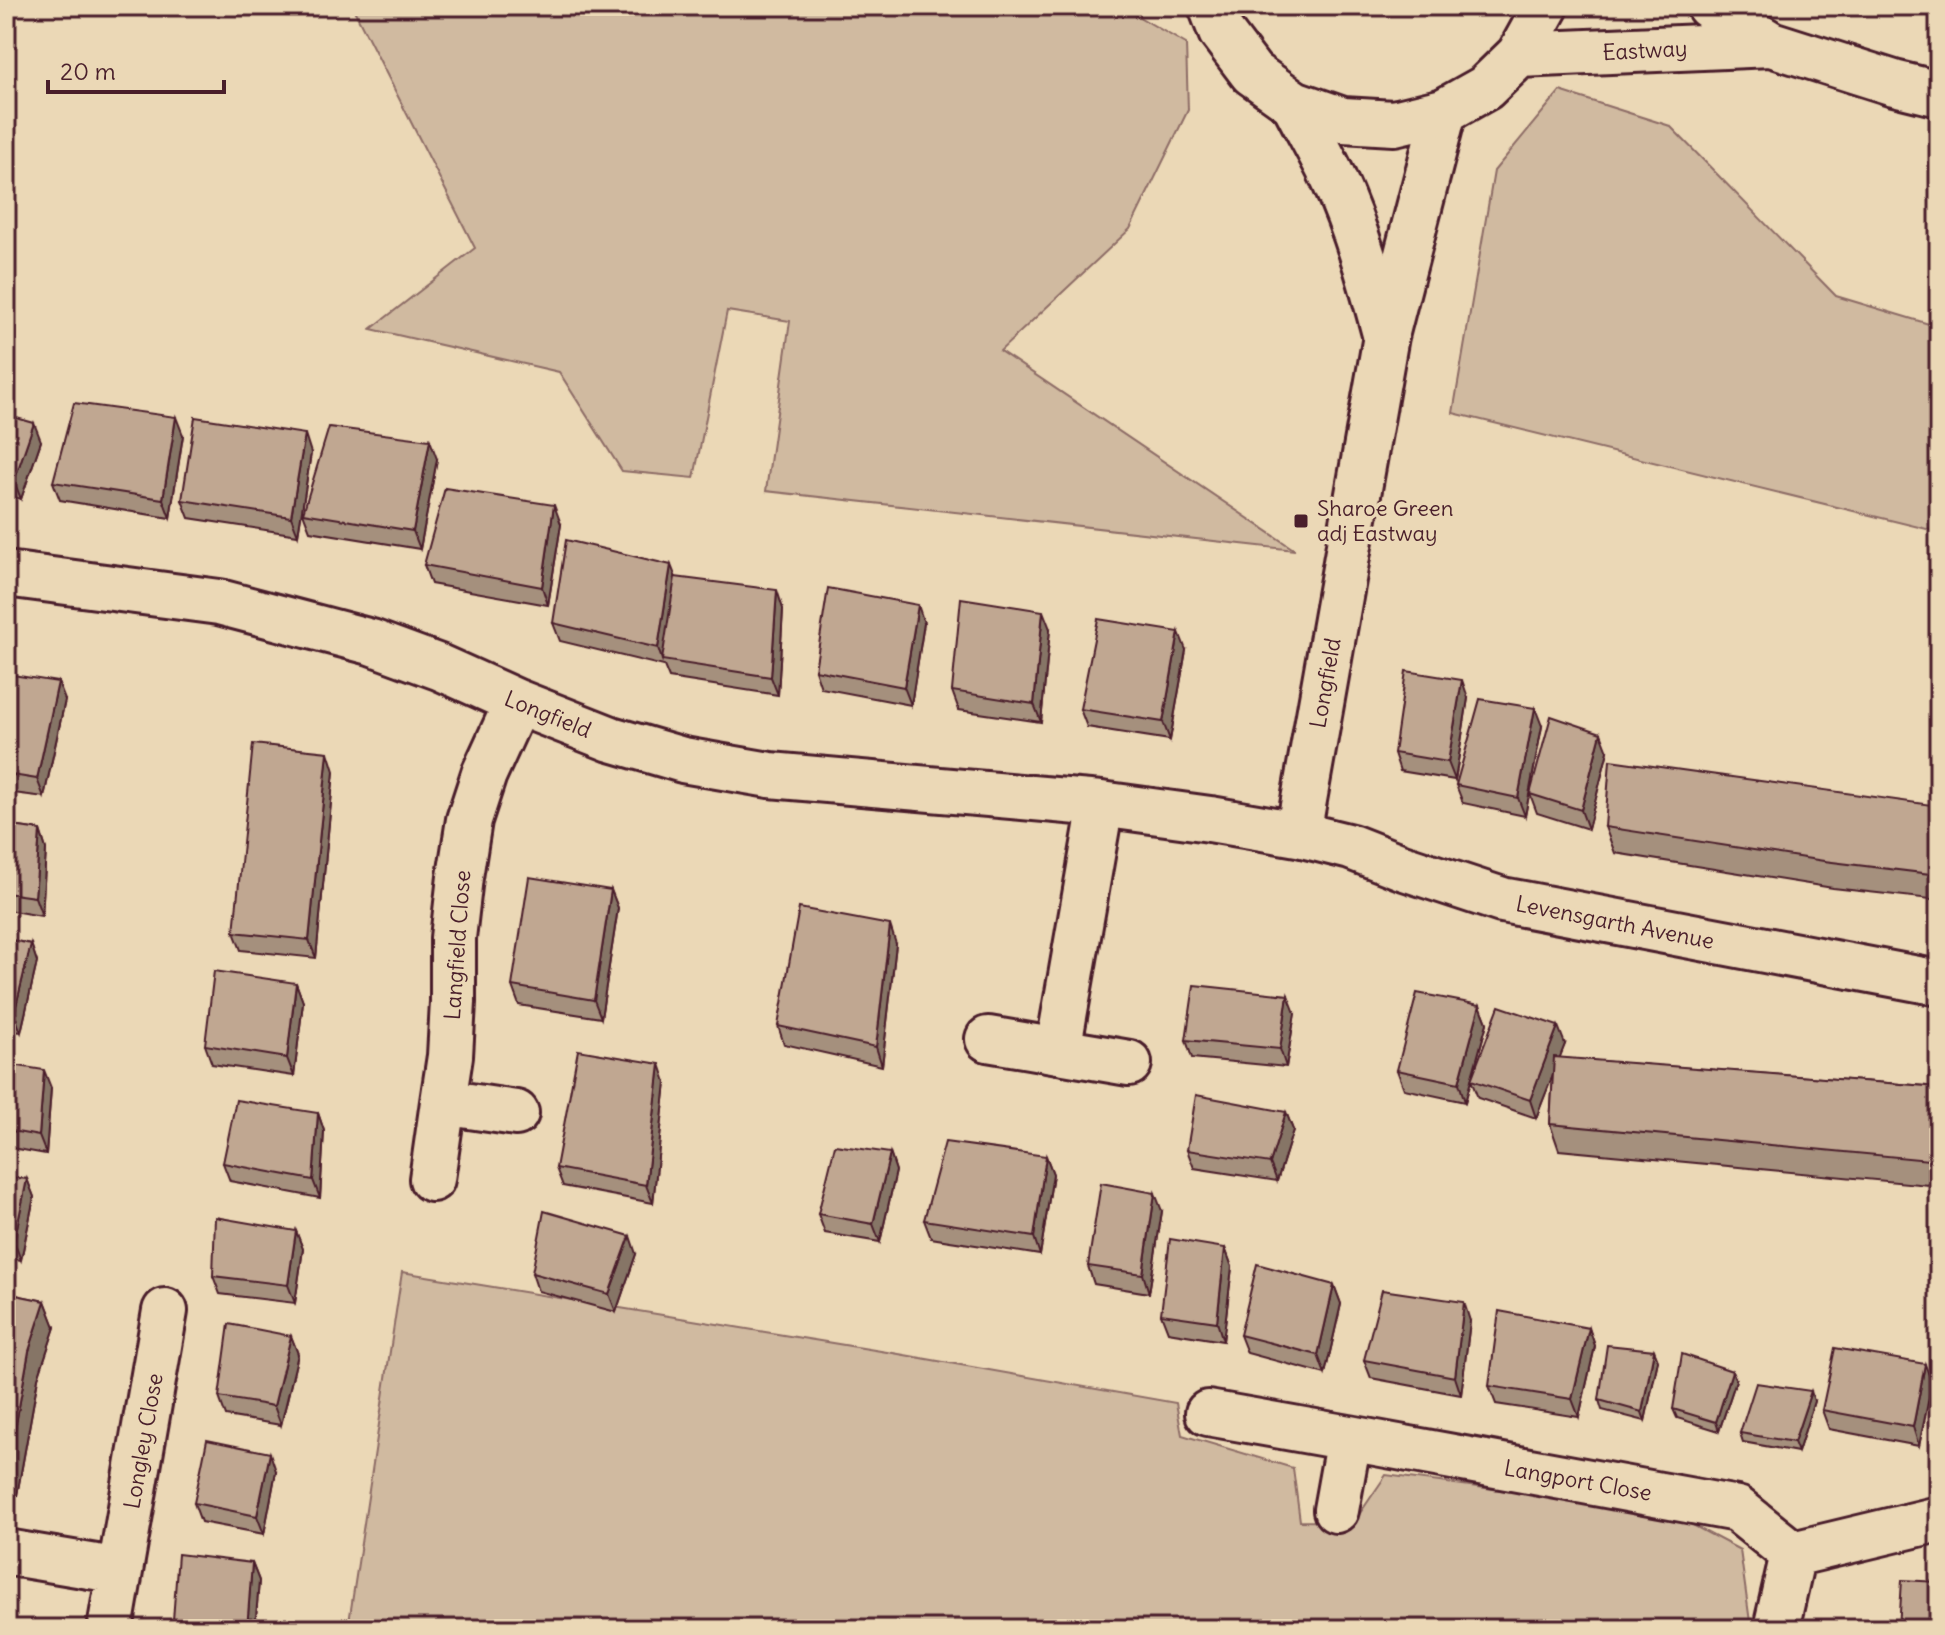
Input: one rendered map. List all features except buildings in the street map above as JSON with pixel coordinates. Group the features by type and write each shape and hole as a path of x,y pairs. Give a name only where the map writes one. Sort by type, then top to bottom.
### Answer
{"street":[{"path":"1211,6 1221,32 1252,73 1294,103 1343,120 1394,123 1444,111 1485,88 1519,55 1546,6"},
{"name":"Eastway","path":"1709,6 1771,44 1939,94"},
{"name":"Eastway","path":"1519,55 1771,44"},
{"name":"Longfield","path":"1294,103 1334,180 1348,215 1363,254 1386,336"},
{"name":"Longfield","path":"6,574 219,602 294,621 384,647 611,739 683,760 770,775 1101,804 1298,834 1386,336 1444,111"},
{"name":"Langfield Close","path":"432,1179 450,1056 453,938 469,820 484,774 517,702"},
{"path":"1058,1051 1101,804"},
{"name":"Levensgarth Avenue","path":"1298,834 1351,847 1502,900 1939,983"},
{"path":"988,1039 1129,1063"},
{"path":"443,1102 516,1113"},
{"name":"Longley Close","path":"110,1629 165,1311"},
{"name":"Langport Close","path":"1208,1413 1737,1509 1793,1554"},
{"path":"1336,1510 1349,1438"},
{"path":"1776,1629 1793,1554 1939,1519"},
{"path":"6,1552 120,1571"}],"shaded area":[{"path":"352,6 1120,6 1186,44 1188,110 1130,229 1000,351 1295,550 766,491 790,321 727,311 694,478 622,471 559,372 371,329 475,248"},
{"path":"1560,91 1670,126 1836,296 1939,327 1939,532 1453,413 1494,171"},
{"path":"402,1272 1176,1403 1182,1435 1293,1468 1300,1521 1354,1522 1386,1475 1668,1512 1740,1550 1751,1629 348,1629"}],"place":[{"name":"Sharoe Green adj Eastway","path":"1301,521"}]}
